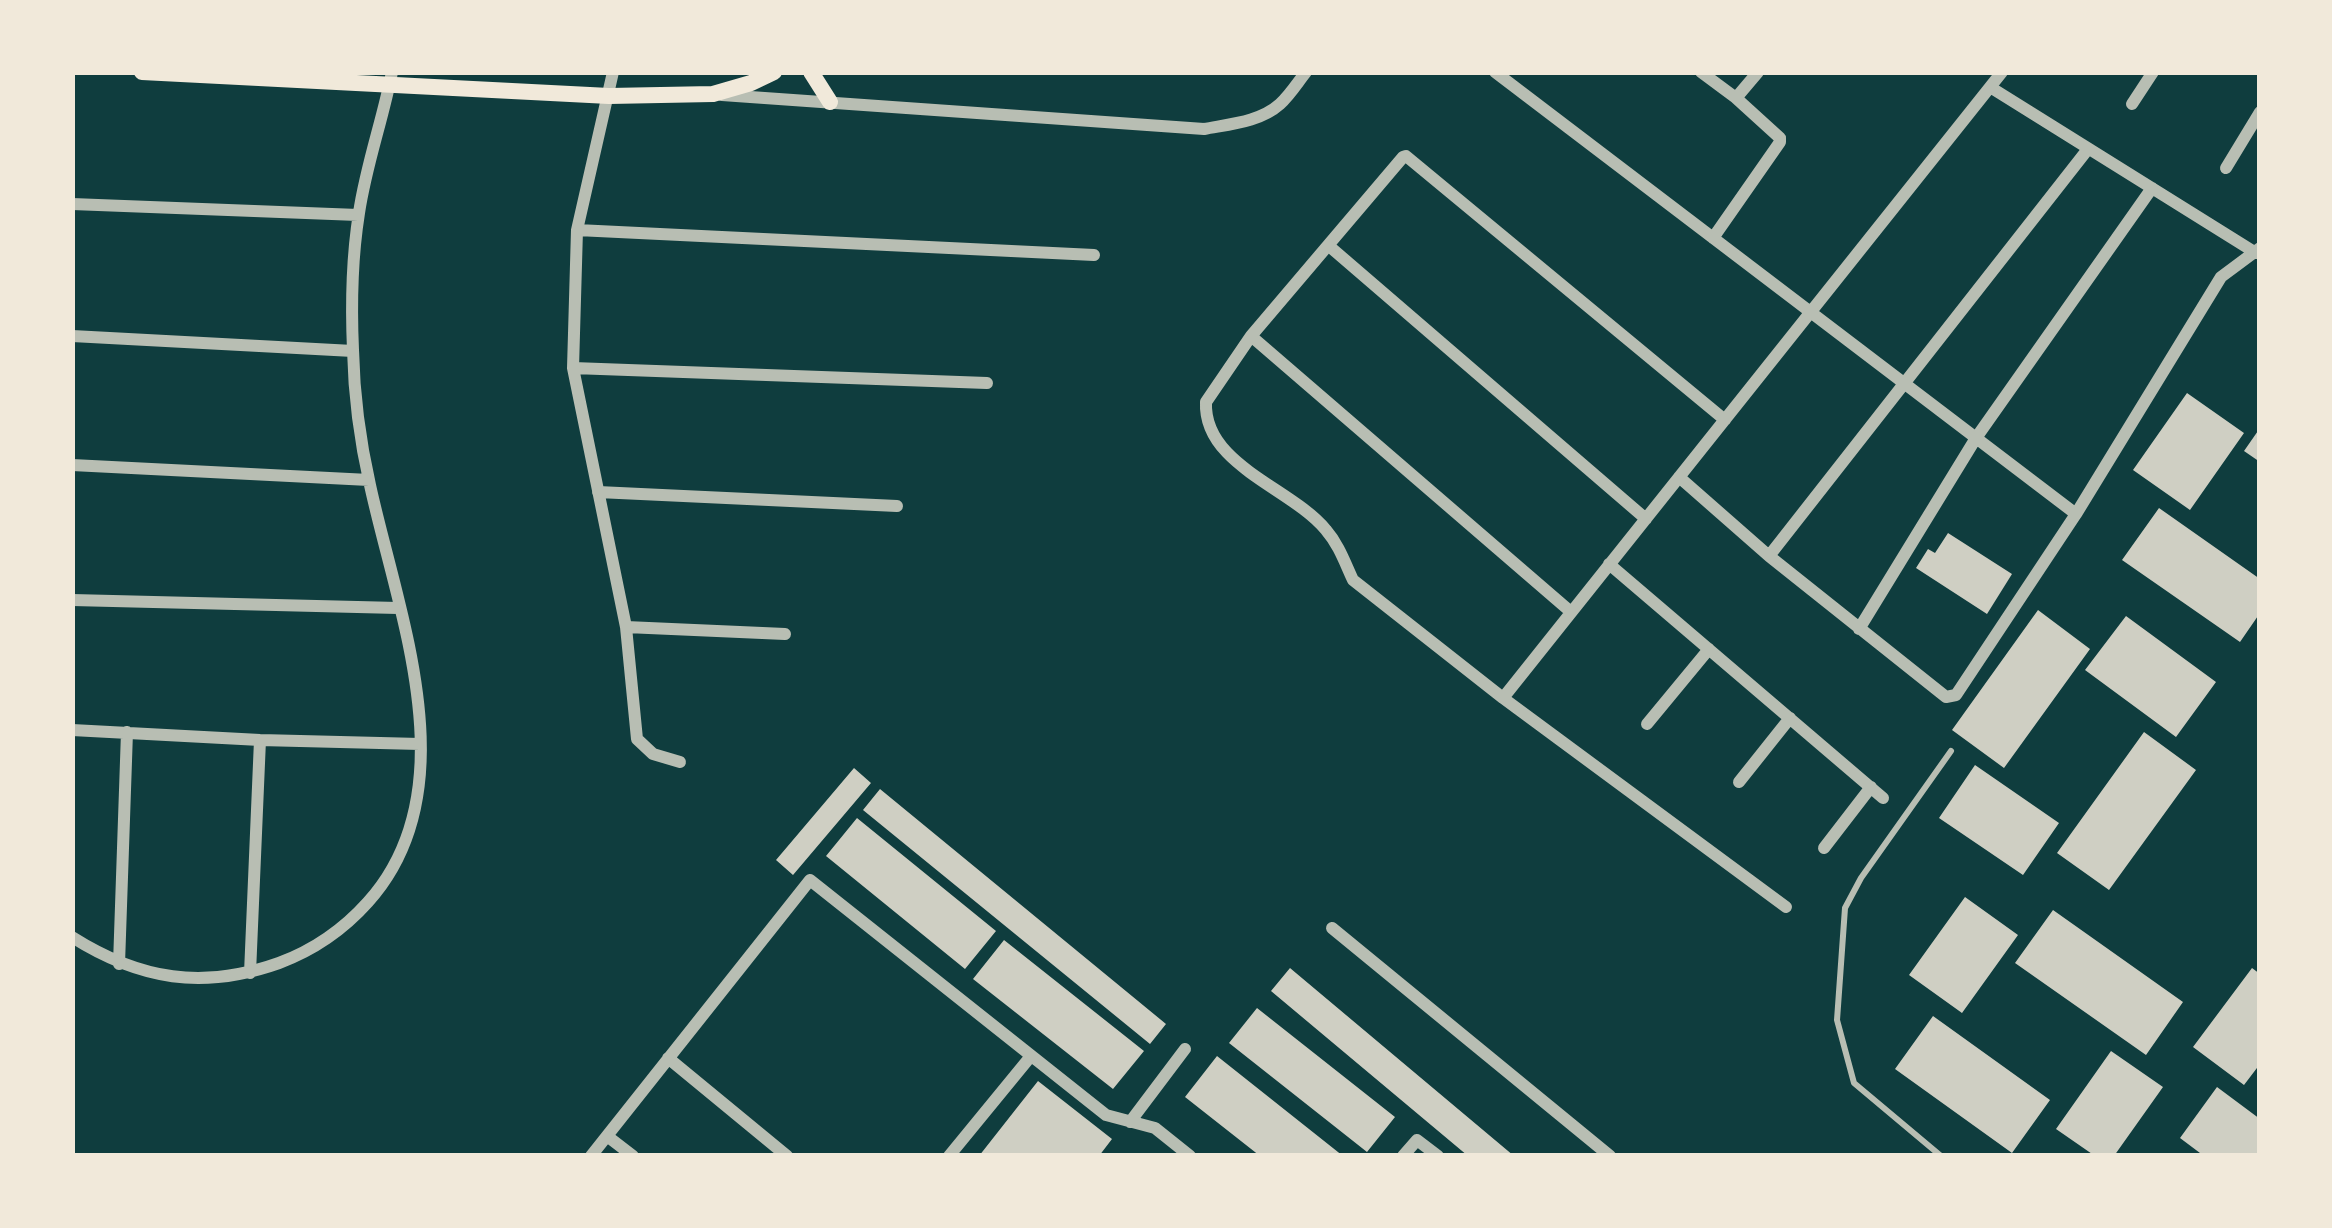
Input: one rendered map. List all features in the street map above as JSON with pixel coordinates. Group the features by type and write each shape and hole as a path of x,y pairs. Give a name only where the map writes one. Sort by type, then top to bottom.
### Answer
{"main road":[{"path":"142,72 391,78 609,96 712,94 774,72"},
{"path":"811,72 830,102"}],"street":[{"path":"614,72 577,230 573,368 626,627 637,739 653,754 680,762"},
{"path":"712,94 1204,129 1263,114 1280,104 1306,72"},
{"path":"1495,72 2076,514"},
{"path":"1701,72 1778,135 1780,142 1713,238"},
{"path":"1736,98 1758,72"},
{"path":"1503,698 2002,72"},
{"path":"2132,104 2153,72"},
{"path":"72,937 119,964 169,978 250,973 290,959 334,935 375,895 406,845 414,820 420,744 417,687 369,480 352,351 358,214 391,78"},
{"path":"1679,477 1859,629 1946,697 1956,695 2076,514 2222,277 2258,251 1990,87"},
{"path":"2226,168 2260,112"},
{"path":"1769,556 2088,149"},
{"path":"1725,420 1406,156 1251,336 1206,402 1206,415 1221,448 1325,529 1353,580 1503,698 1786,907"},
{"path":"1859,629 1976,438 2152,188"},
{"path":"72,204 358,214"},
{"path":"577,230 1094,255"},
{"path":"1329,246 1646,518"},
{"path":"72,335 352,351"},
{"path":"1251,336 1571,612"},
{"path":"573,368 987,383"},
{"path":"72,465 369,480"},
{"path":"598,492 897,506"},
{"path":"1610,564 1883,798"},
{"path":"72,600 398,608"},
{"path":"626,627 784,634"},
{"path":"1648,724 1709,649"},
{"path":"1739,782 1790,718"},
{"path":"72,730 420,744"},
{"path":"119,964 127,732"},
{"path":"250,973 260,740"},
{"path":"1824,848 1871,787"},
{"path":"591,1156 811,880 1106,1115 1155,1127 1190,1156"},
{"path":"1331,928 1610,1156"},
{"path":"1130,1122 1185,1049"},
{"path":"949,1156 1031,1056"},
{"path":"668,1058 787,1156"},
{"path":"607,1136 633,1156"},
{"path":"1403,1156 1417,1140 1438,1156"}],"lane":[{"path":"1941,1156 1854,1083 1837,1020 1845,908 1951,751"}],"building":[{"path":"2187,393 2244,433 2190,510 2133,470"},
{"path":"2260,428 2260,462 2244,451"},
{"path":"2159,508 2260,579 2260,613 2240,642 2122,560"},
{"path":"1948,533 2012,574 1987,614 1916,568 1928,549 1935,553"},
{"path":"2038,610 2090,649 2004,768 1952,730"},
{"path":"2126,616 2216,682 2176,737 2085,670"},
{"path":"2144,732 2196,770 2109,890 2057,853"},
{"path":"1975,765 2059,823 2023,875 1939,818"},
{"path":"854,768 871,783 793,875 776,860"},
{"path":"880,789 1166,1024 1150,1044 863,810"},
{"path":"857,818 996,931 965,969 826,856"},
{"path":"1965,897 2018,935 1962,1013 1909,975"},
{"path":"2053,910 2183,1002 2146,1055 2015,963"},
{"path":"1004,940 1144,1051 1113,1089 973,979"},
{"path":"1290,968 1514,1156 1468,1156 1271,991"},
{"path":"2252,968 2260,974 2260,1064 2244,1085 2193,1047"},
{"path":"1257,1008 1395,1117 1367,1152 1229,1043"},
{"path":"1933,1016 2050,1100 2012,1153 1895,1069"},
{"path":"2111,1051 2163,1087 2114,1156 2095,1156 2056,1129"},
{"path":"1217,1056 1343,1156 1260,1156 1185,1097"},
{"path":"1038,1081 1112,1139 1099,1156 979,1156"},
{"path":"2217,1087 2260,1119 2260,1156 2204,1156 2180,1138"}]}
